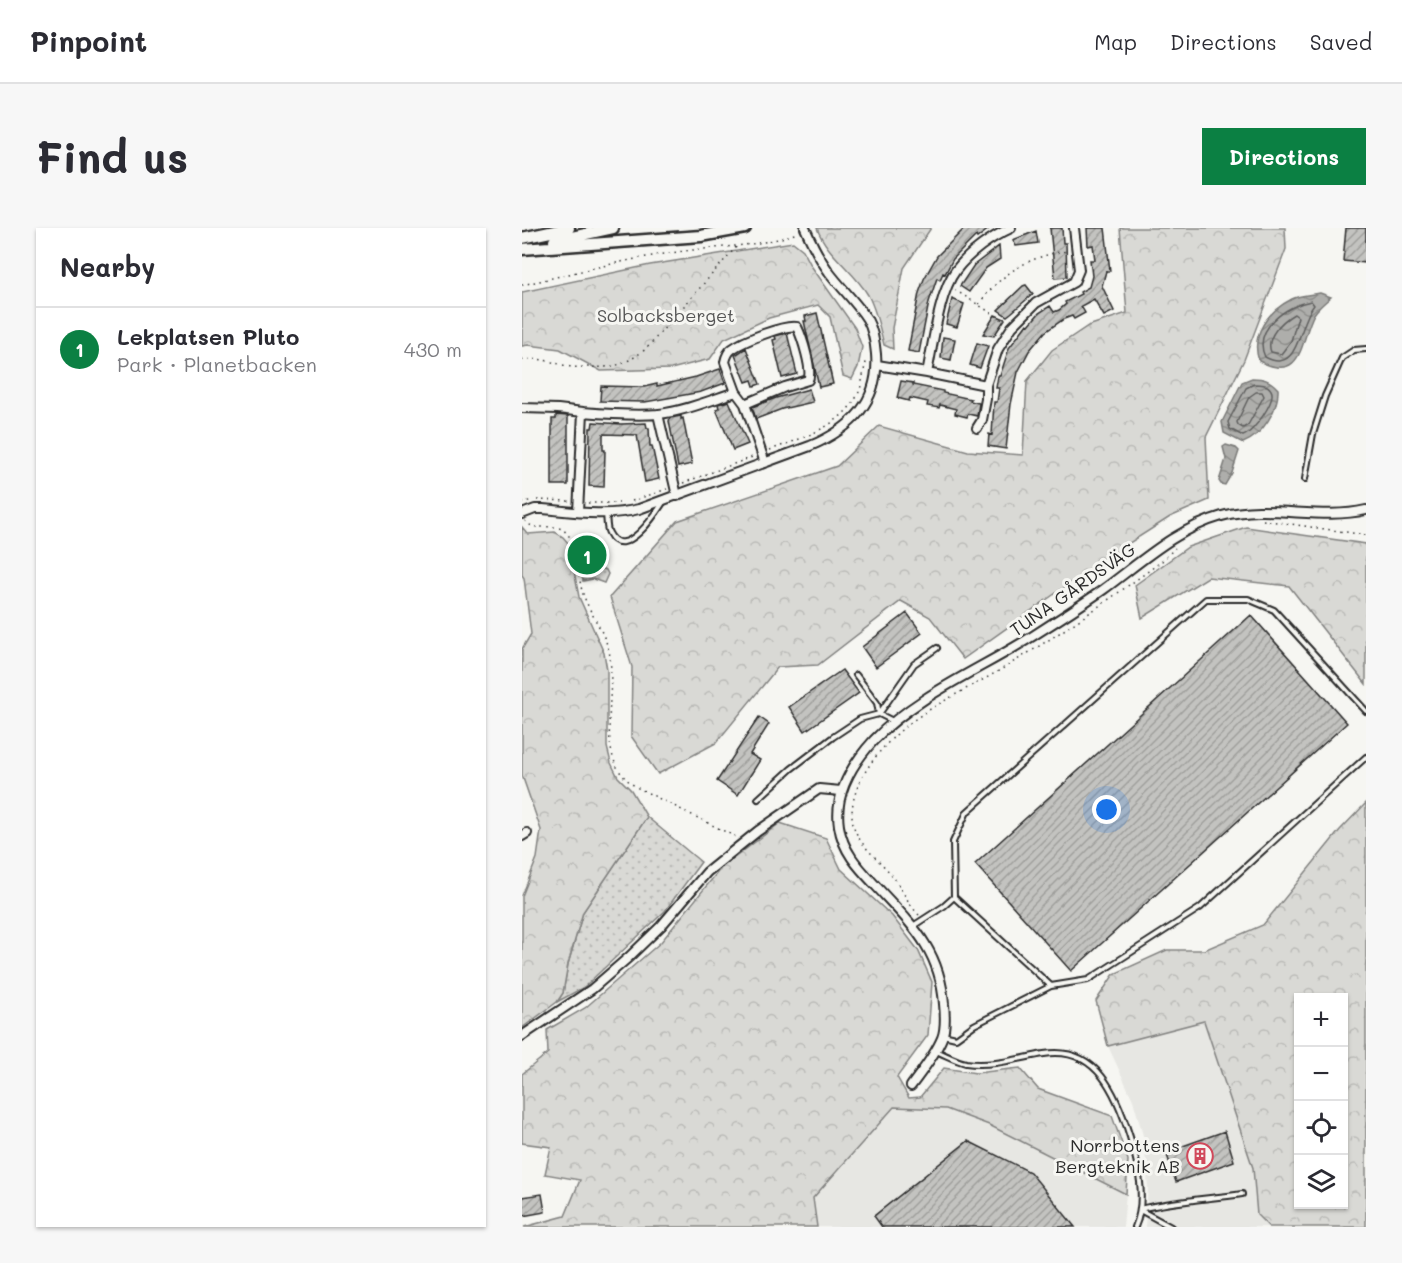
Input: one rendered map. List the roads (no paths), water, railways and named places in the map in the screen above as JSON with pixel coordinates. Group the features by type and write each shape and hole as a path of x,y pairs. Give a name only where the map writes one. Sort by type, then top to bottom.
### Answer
{"main road":[{"path":"522,238 569,228"},
{"path":"522,249 613,228"},
{"path":"522,249 701,236 745,228"}],"street":[{"path":"927,373 947,286 955,270 1001,232 1011,228"},
{"path":"977,428 982,420 986,385 999,349 1012,327 1036,303 1074,282 1079,270 1074,228"},
{"path":"523,514 535,509 623,513 677,496 830,438 851,422 860,412 873,389 877,365 874,336 867,320 819,257 802,230"},
{"path":"745,404 785,387 808,381 809,367 797,327 788,327 747,341 732,349 725,362 736,392 745,404 765,463"},
{"path":"877,365 986,385"},
{"path":"522,408 625,415 658,414 688,408 736,392"},
{"path":"578,512 583,412"},
{"path":"658,414 677,496"},
{"name":"TUNA GÅRDSVÄG","path":"911,1086 936,1051 943,1035 943,991 929,949 912,926 853,861 846,849 839,824 841,791 848,776 866,750 893,722 920,701 1003,656 1102,591 1172,538 1194,527 1223,516 1251,511 1345,513 1366,510"},
{"path":"522,1036 592,989 621,964 661,926 707,872 758,831 819,789 841,791"}],"lane":[{"path":"1305,479 1313,434 1325,396 1342,358 1354,350 1366,349"},
{"path":"606,514 609,534 613,539 621,542 633,539 652,520 664,500"},
{"path":"1051,986 954,897 953,842 967,812 1206,599 1248,599 1275,610 1366,711"},
{"path":"758,799 791,769 833,737 860,719 879,714 914,664 936,648"},
{"path":"856,675 877,703 879,714 893,722"},
{"path":"943,1035 956,1038 974,1025 1051,986 1088,980 1200,908 1366,757"},
{"path":"912,926 954,897"},
{"path":"936,1051 967,1063 1005,1062 1062,1053 1078,1057 1091,1065 1103,1076 1113,1091 1125,1119 1137,1158 1140,1209 1135,1227"},
{"path":"1140,1209 1175,1201 1242,1194"},
{"path":"1140,1209 1170,1227"}],"water":[{"path":"1320,293 1331,297 1314,314 1298,356 1292,363 1285,367 1274,367 1259,361 1257,342 1259,333 1275,310 1292,299"},
{"path":"1252,378 1272,383 1278,389 1278,397 1263,428 1243,443 1224,433 1222,422 1242,382"},
{"path":"1226,445 1239,451 1232,473 1225,485 1219,481 1226,459 1223,447"}],"place":[{"name":"Lekplatsen Pluto","path":"587,555"},
{"name":"Norrbottens Bergteknik AB","path":"1200,1156"}],"park label":[{"name":"Solbacksberget","path":"666,316"}]}
